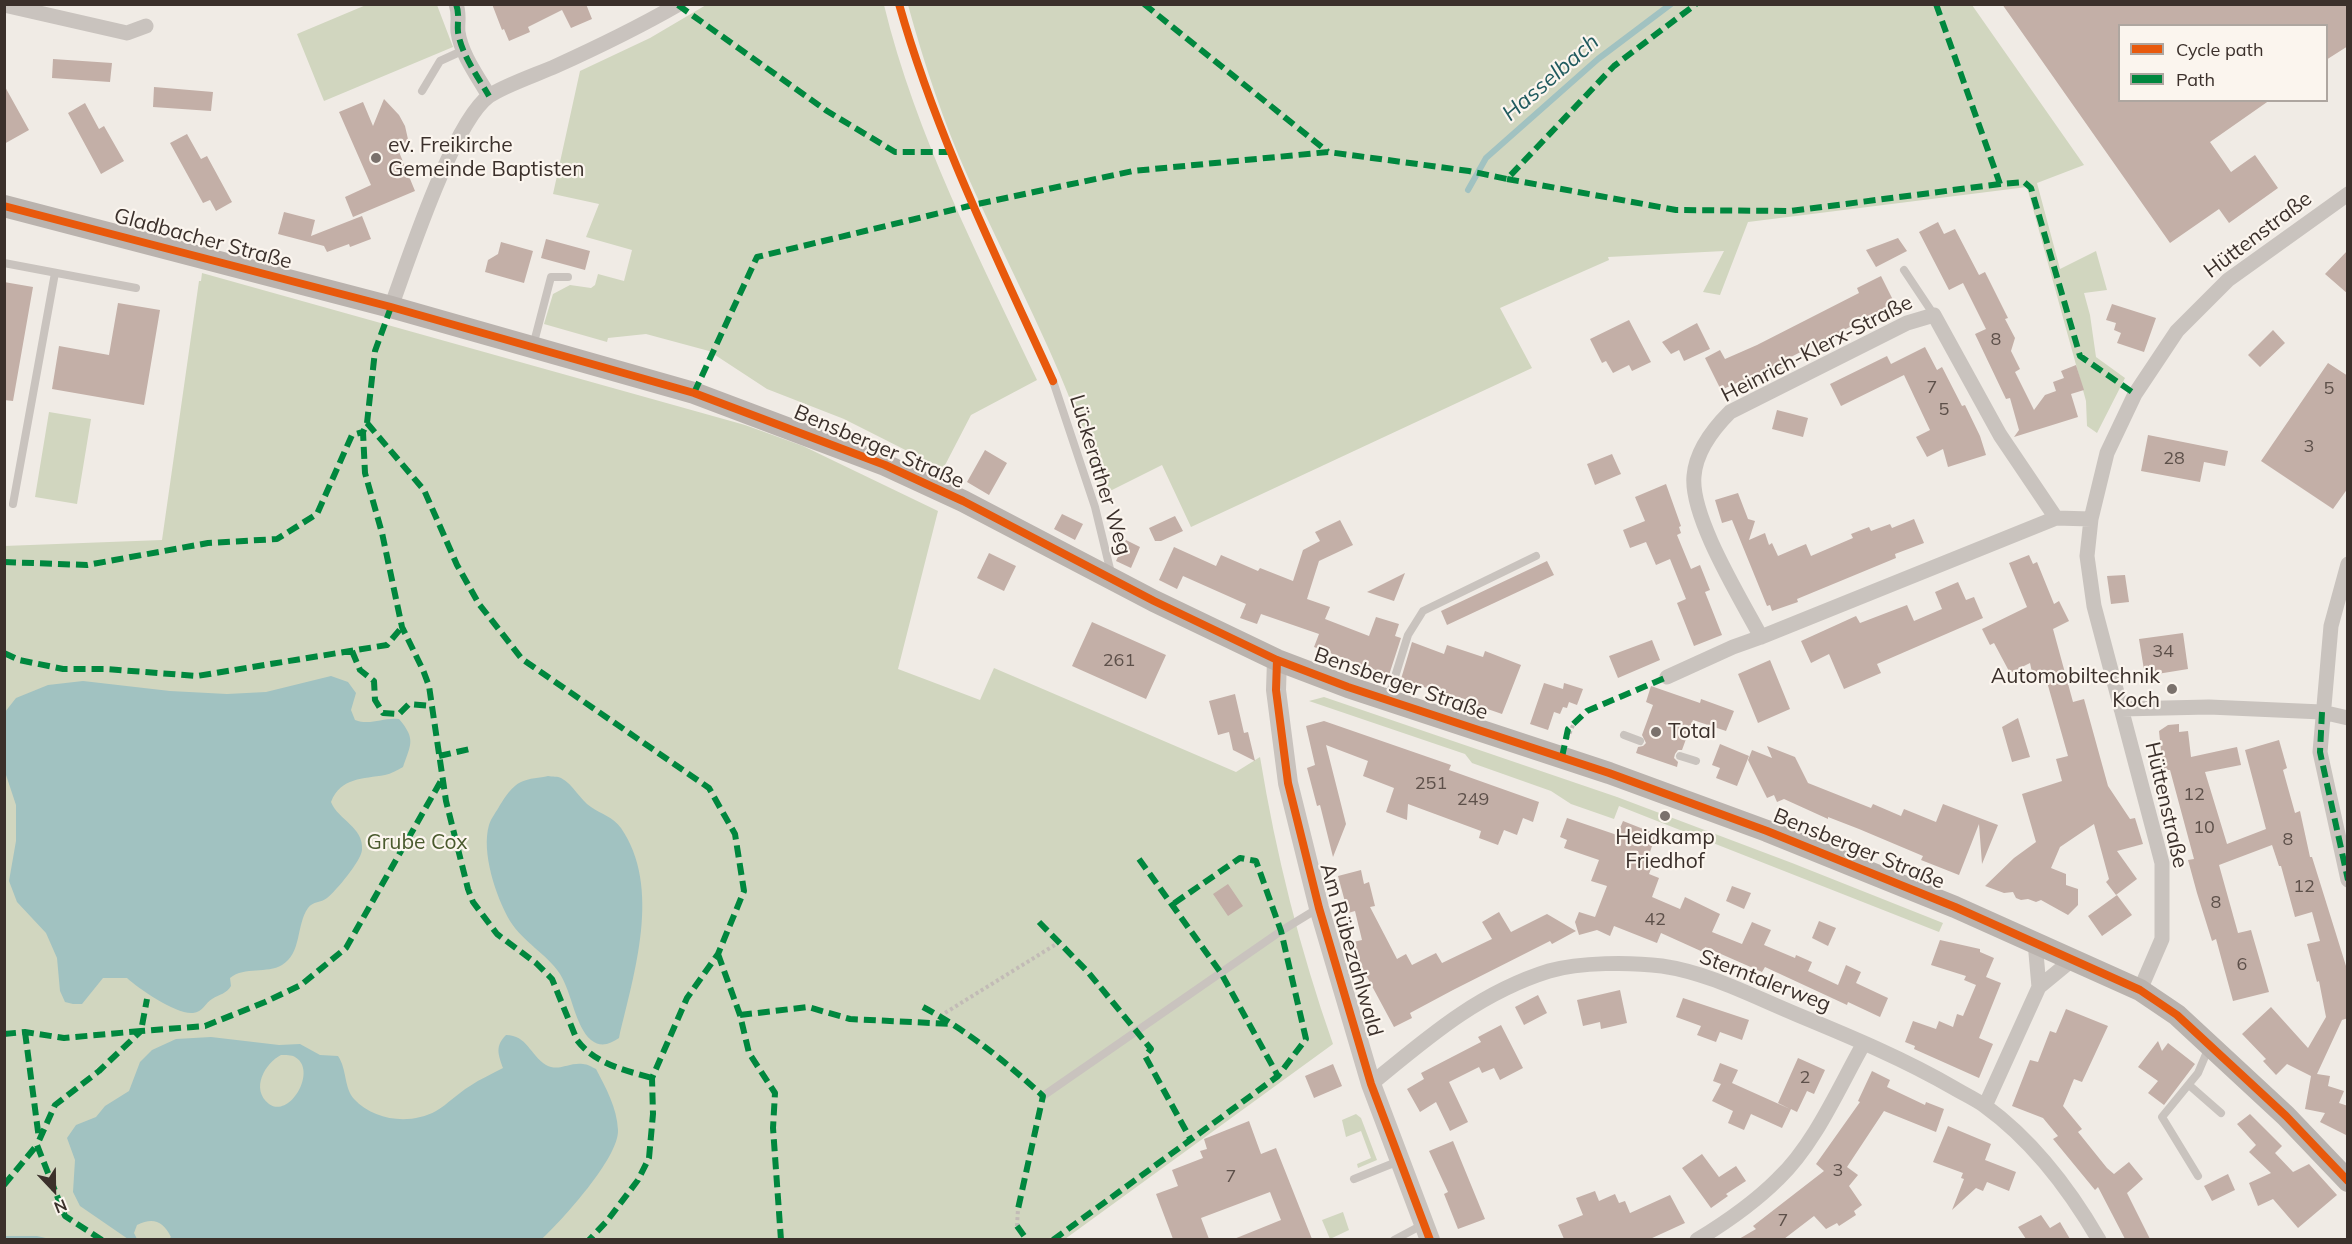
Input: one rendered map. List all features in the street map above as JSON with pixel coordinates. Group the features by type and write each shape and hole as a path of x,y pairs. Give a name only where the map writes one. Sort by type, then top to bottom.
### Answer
{"main road":[{"name":"Gladbacher Straße","path":"4,206 391,307"},
{"name":"Bensberger Straße","path":"391,307 694,393 885,465 963,501 1113,580 1278,660 1388,700 1609,773 1767,831 2035,942 2140,990 2177,1015 2286,1116 2348,1181"}],"street":[{"path":"456,4 460,13 458,32 464,50 489,96"},
{"path":"391,307 457,141 489,96 587,52 679,4"},
{"path":"4,5 127,33 146,26"},
{"name":"Hüttenstraße","path":"2140,990 2163,939 2162,863 2094,606 2087,556 2091,519 2107,453 2135,394 2177,331 2228,280 2348,194"},
{"name":"Heinrich-Klerx-Straße","path":"1761,637 1704,525 1695,500 1694,475 1701,452 1713,430 1730,412 1907,323 1934,315 2000,435 2056,518"},
{"path":"1667,677 1733,647 2056,518 2091,519"},
{"path":"2348,564 2331,626 2320,752 2348,880"},
{"name":"Am Rübezahlwald","path":"1278,660 1276,690 1288,783 1319,908 1371,1084 1427,1232"},
{"path":"2121,709 2209,707 2322,712 2348,718"},
{"path":"2035,942 2039,987"},
{"path":"1985,1106 2039,987 2073,959"},
{"name":"Sterntalerweg","path":"1371,1084 1441,1027 1488,995 1551,971 1605,963 1662,966 1709,978 1864,1043 1928,1072 1985,1106 2020,1136 2053,1172 2099,1239"},
{"path":"1697,1239 1720,1226 1779,1179 1809,1141 1864,1043"}],"lane":[{"path":"422,91 440,61 464,50"},
{"path":"4,263 136,288"},
{"path":"1904,270 1934,315"},
{"path":"13,504 55,273"},
{"path":"532,346 551,277 568,278"},
{"name":"Lückerather Weg","path":"1053,381 1095,507 1113,580"},
{"path":"1388,700 1408,635 1423,611 1536,556"},
{"path":"1624,735 1640,741"},
{"path":"1680,756 1696,761"},
{"path":"1043,1096 1281,931 1319,908"},
{"path":"2198,1176 2162,1117 2198,1073 2210,1045"},
{"path":"2189,1085 2221,1113"},
{"path":"1354,1179 1399,1161"},
{"path":"1394,1239 1427,1232"}],"path":[{"path":"1567,740 1574,723"},
{"path":"940,1016 1058,943"},
{"path":"1017,1226 1018,1209"}],"green space":[{"path":"366,5 437,5 453,47 324,101 297,34"},
{"path":"706,5 884,5 897,54 931,149 1037,380 971,415 943,469 844,419 767,389 709,351 646,334 608,338 607,342 544,324 553,294 570,285 591,288 595,285 598,274 624,281 632,250 586,237 599,204 553,194 580,71 650,38"},
{"path":"908,5 1972,5 2084,165 2037,183 2060,269 2096,251 2107,290 2084,293 2090,315 2096,357 2125,378 2097,433 2087,426 2086,401 2027,187 1748,222 1720,295 1703,292 1724,251 1608,257 1609,260 1500,308 1532,368 1191,527 1162,465 1102,495 1090,453 1059,373 950,135 927,70"},
{"name":"Grube Cox","path":"202,273 745,425 803,446 938,511 898,669 980,700 994,668 1236,772 1260,757 1290,902 1333,1044 1065,1239 5,1239 4,546 162,540"},
{"path":"49,412 91,419 77,504 35,497"},
{"path":"1324,697 1617,797 1943,923 1939,932 1619,806 1614,819 1571,804 1551,791 1472,763 1465,754 1309,701"},
{"path":"1356,1114 1361,1118 1377,1160 1358,1168 1357,1164 1371,1158 1361,1131 1346,1137 1342,1120"},
{"path":"1343,1212 1349,1230 1330,1239 1322,1220"}],"water":[{"path":"331,676 348,682 356,693 351,710 355,720 366,722 399,719 410,737 410,747 403,767 387,774 354,781 335,794 331,802 359,835 362,842 361,855 353,868 325,900 312,904 308,908 296,946 288,960 276,968 236,974 230,978 231,986 227,991 193,1013 186,1013 168,1006 127,978 103,978 82,1004 65,1002 60,991 57,958 46,933 17,902 9,881 16,841 16,805 5,772 5,712 16,698 48,685 83,681 170,691 227,694 266,692"},
{"path":"548,776 560,777 587,804 618,824 633,852 640,877 642,904 637,959 619,1038 605,1044 598,1044 586,1034 577,1018 560,974 510,921 500,900 488,861 489,825 506,795 518,784"},
{"path":"506,1035 519,1038 541,1061 551,1067 586,1064 596,1069 616,1114 618,1130 616,1142 600,1172 575,1204 542,1239 169,1239 171,1237 165,1227 157,1222 148,1221 137,1225 134,1233 137,1239 128,1239 80,1206 73,1192 75,1160 67,1138 76,1125 96,1117 105,1106 129,1091 140,1062 152,1050 176,1039 211,1037 279,1045 300,1044 320,1055 338,1056 354,1099 362,1106 382,1116 404,1119 436,1111 474,1083 503,1068 498,1050","holes":["281,1055 295,1057 301,1063 304,1072 302,1082 293,1099 277,1107 269,1104 263,1098 260,1084 265,1070"]},
{"path":"5,1236 37,1236 50,1239 5,1239"}],"building":[{"path":"492,4 586,4 592,19 571,28 562,10 528,27 530,32 509,41"},
{"path":"2002,4 2348,4 2348,46 2328,59 2328,24 2118,24 2118,102 2267,102 2210,142 2231,172 2255,155 2278,188 2229,223 2219,209 2170,243"},
{"path":"53,59 112,63 110,82 52,78"},
{"path":"4,85 29,130 4,144"},
{"path":"154,87 213,92 211,111 153,107"},
{"path":"384,99 399,115 405,126 410,148 397,147 415,191 353,217 345,197 371,185 339,112 363,102 373,126"},
{"path":"85,103 99,129 104,126 124,161 101,174 68,113"},
{"path":"187,134 201,159 207,156 232,202 216,211 210,200 203,203 170,143"},
{"path":"284,212 315,220 311,236 362,216 371,239 327,252 324,246 278,234"},
{"path":"1938,222 1944,234 1955,229 1979,275 1985,272 2008,318 2005,319 2015,338 2011,351 2020,369 2015,372 2034,410 2045,395 2056,391 2053,382 2064,378 2061,371 2076,365 2084,390 2071,394 2078,417 2014,437 2019,430 2010,398 2006,399 1975,334 1986,329 1963,283 1949,290 1919,232"},
{"path":"1898,238 1907,251 1876,267 1866,250"},
{"path":"546,239 590,251 585,270 541,258"},
{"path":"501,242 533,251 524,283 485,272 488,260 498,254"},
{"path":"2348,250 2348,294 2325,274"},
{"path":"1881,276 1895,304 1785,360 1788,365 1771,374 1768,369 1721,390 1705,358 1720,350 1725,359 1757,345 1859,293 1857,288"},
{"path":"4,282 33,287 13,401 4,400"},
{"path":"118,303 160,310 144,405 52,389 59,346 109,355"},
{"path":"2112,304 2156,318 2144,352 2117,343 2121,333 2114,330 2116,323 2106,320"},
{"path":"1629,320 1651,362 1632,371 1629,365 1613,373 1606,361 1602,363 1590,339"},
{"path":"1697,323 1710,349 1684,361 1679,350 1671,354 1662,342"},
{"path":"2273,330 2285,343 2260,367 2248,355"},
{"path":"1925,347 1937,370 1942,367 1962,406 1965,405 1980,436 1986,455 1948,467 1943,449 1927,457 1916,437 1930,430 1904,375 1841,406 1830,384 1887,356 1891,364"},
{"path":"2328,363 2348,376 2348,488 2333,509 2261,461"},
{"path":"1777,410 1808,418 1803,437 1772,429"},
{"path":"2148,435 2228,451 2225,466 2204,462 2200,482 2141,471"},
{"path":"985,450 1007,463 989,495 967,482"},
{"path":"1612,454 1621,474 1595,485 1587,464"},
{"path":"1666,484 1681,526 1679,527 1681,533 1677,535 1691,569 1700,565 1710,590 1705,592 1722,635 1694,646 1677,603 1686,599 1670,559 1656,565 1646,542 1630,548 1623,530 1645,521 1635,497"},
{"path":"1738,493 1748,519 1755,521 1749,540 1765,533 1769,545 1772,543 1778,556 1806,544 1811,556 1853,538 1851,534 1869,527 1871,531 1890,524 1892,528 1914,519 1924,543 1895,554 1896,558 1797,599 1798,602 1772,611 1770,605 1767,606 1732,520 1722,523 1715,500"},
{"path":"1062,514 1083,524 1075,540 1054,529"},
{"path":"1175,516 1183,531 1161,541 1155,541 1149,528"},
{"path":"1340,520 1353,545 1319,561 1307,599 1330,607 1325,619 1369,636 1376,617 1399,624 1395,636 1401,638 1389,675 1314,647 1319,634 1261,614 1257,624 1240,618 1246,604 1183,576 1177,589 1159,580 1174,547 1216,566 1221,555 1258,571 1260,568 1293,581 1303,550 1320,541 1315,532"},
{"path":"1126,540 1140,547 1131,568 1116,561"},
{"path":"989,553 1016,566 1004,591 977,578"},
{"path":"2029,555 2033,564 2037,562 2054,604 2059,601 2069,621 2053,629 2073,702 2084,699 2108,786 2130,819 2135,818 2143,844 2117,851 2137,879 2116,895 2106,882 2109,879 2094,824 2060,847 2051,868 2066,874 2066,885 2078,889 2078,905 2068,915 2041,900 2036,902 2028,899 2021,900 2016,898 2013,892 2004,893 1985,886 2014,858 2036,842 2022,794 2062,781 2056,759 2068,756 2047,682 2044,682 2041,675 2033,677 2030,663 2010,673 1994,643 1990,645 1982,629 2027,607 2009,563"},
{"path":"1547,561 1554,575 1447,625 1441,611"},
{"path":"1405,573 1394,601 1367,592"},
{"path":"2125,575 2129,602 2111,604 2107,576"},
{"path":"1958,582 1966,600 1974,597 1983,618 1877,664 1881,673 1844,689 1829,654 1811,663 1801,641 1856,616 1860,623 1907,605 1914,621 1942,609 1935,592"},
{"path":"1092,622 1166,655 1146,699 1072,666"},
{"path":"2183,633 2188,669 2145,676 2139,639"},
{"path":"1652,640 1660,660 1618,678 1609,656"},
{"path":"1412,642 1444,654 1447,645 1483,657 1485,651 1521,665 1502,714 1401,679"},
{"path":"1770,660 1790,709 1758,723 1738,674"},
{"path":"1544,683 1563,689 1564,683 1583,689 1577,705 1569,702 1567,708 1563,707 1560,714 1554,712 1548,730 1530,724"},
{"path":"1651,686 1700,703 1701,699 1734,711 1726,731 1693,720 1682,750 1678,750 1675,754 1677,767 1636,753 1638,747 1646,743 1642,735 1653,705 1646,702"},
{"path":"1235,694 1244,733 1248,732 1255,761 1233,750 1229,732 1218,735 1209,701"},
{"path":"2018,718 2030,757 2012,762 2002,727"},
{"path":"1324,721 1451,765 1449,770 1539,802 1533,822 1523,818 1517,835 1504,830 1498,845 1479,838 1481,831 1408,804 1407,820 1386,812 1394,788 1363,776 1368,761 1326,745 1346,824 1333,857 1320,805 1317,806 1307,768 1315,765 1306,726"},
{"path":"2179,724 2179,732 2188,731 2191,757 2237,747 2241,765 2205,772 2227,844 2266,829 2245,750 2279,740 2287,768 2283,770 2295,813 2300,811 2310,857 2312,857 2346,966 2348,1018 2342,1020 2317,1074 2330,1076 2328,1086 2344,1091 2339,1103 2348,1106 2348,1136 2320,1122 2325,1113 2305,1109 2311,1076 2287,1064 2276,1075 2263,1061 2266,1059 2242,1034 2271,1007 2308,1048 2326,1017 2319,981 2317,982 2307,944 2320,941 2312,912 2295,917 2281,866 2279,866 2272,845 2219,865 2238,933 2251,930 2269,992 2233,1001 2216,939 2212,941 2188,860 2194,859 2170,770 2163,770 2159,731 2168,725"},
{"path":"1720,744 1749,756 1737,786 1716,778 1720,768 1712,765"},
{"path":"1767,746 1795,757 1808,783 1871,808 1873,804 1901,816 1904,809 1936,822 1943,804 1998,825 1982,864 1979,824 1959,875 1921,860 1923,856 1859,829 1828,817 1828,819 1784,799 1777,802 1774,795 1767,798 1748,760 1752,750 1772,758"},
{"path":"1567,818 1617,835 1623,821 1656,834 1648,858 1654,861 1649,874 1659,878 1652,897 1680,909 1685,897 1720,914 1712,932 1742,944 1752,922 1771,930 1764,945 1795,958 1796,955 1812,962 1808,971 1838,985 1846,965 1861,972 1856,983 1888,998 1880,1017 1848,1002 1847,1005 1765,967 1762,972 1705,947 1703,952 1661,933 1657,943 1614,926 1610,936 1597,930 1579,935 1575,922 1579,912 1595,917 1607,886 1591,881 1599,860 1564,848 1567,840 1560,837"},
{"path":"1361,870 1364,884 1369,882 1375,906 1370,907 1397,959 1406,954 1412,965 1436,953 1442,963 1492,939 1482,922 1499,912 1511,932 1547,914 1576,931 1552,944 1550,941 1453,990 1410,1013 1412,1018 1394,1027 1366,975 1362,976 1353,942 1362,940 1355,911 1348,913 1338,876"},
{"path":"1228,884 1243,906 1228,916 1213,894"},
{"path":"1732,886 1751,893 1744,909 1726,901"},
{"path":"2117,895 2132,915 2102,936 2088,916"},
{"path":"1819,921 1836,928 1828,946 1812,938"},
{"path":"1940,940 1980,949 1980,952 1994,958 1986,977 2001,983 1979,1038 1993,1044 1979,1078 1914,1049 1915,1046 1905,1042 1913,1021 1936,1029 1939,1021 1953,1027 1957,1014 1963,1016 1976,985 1964,980 1966,976 1931,965"},
{"path":"1620,990 1627,1023 1601,1029 1600,1022 1583,1026 1577,1000"},
{"path":"1538,995 1547,1013 1524,1025 1515,1007"},
{"path":"1683,998 1749,1020 1742,1040 1720,1032 1716,1042 1697,1035 1701,1026 1676,1017"},
{"path":"2066,1009 2108,1026 2082,1082 2074,1079 2063,1106 2082,1129 2078,1132 2107,1168 2114,1174 2129,1162 2143,1179 2127,1193 2150,1239 2125,1239 2098,1187 2095,1190 2053,1139 2058,1136 2043,1118 2012,1106 2030,1060 2038,1062 2050,1031 2056,1033"},
{"path":"1501,1025 1523,1068 1500,1080 1494,1068 1482,1073 1479,1067 1449,1082 1468,1122 1450,1131 1436,1102 1420,1112 1407,1089 1424,1079 1421,1073 1481,1042 1478,1037"},
{"path":"2158,1041 2162,1051 2168,1043 2195,1064 2164,1105 2148,1093 2158,1081 2138,1067"},
{"path":"1798,1058 1825,1070 1814,1094 1807,1091 1797,1112 1791,1109 1782,1128 1751,1114 1744,1130 1728,1123 1733,1111 1712,1101 1721,1084 1713,1081 1720,1063 1738,1070 1732,1083 1790,1109 1778,1103"},
{"path":"1333,1064 1342,1086 1314,1098 1305,1076"},
{"path":"1872,1071 1890,1080 1887,1087 1925,1105 1926,1102 1944,1109 1936,1132 1884,1111 1847,1167 1858,1175 1849,1186 1862,1205 1854,1211 1856,1215 1839,1226 1837,1223 1826,1229 1814,1216 1784,1239 1739,1239 1756,1229 1753,1226 1824,1171 1816,1164 1860,1102 1858,1101"},
{"path":"2250,1114 2282,1146 2275,1153 2293,1172 2309,1164 2337,1195 2298,1228 2273,1199 2258,1206 2249,1183 2271,1173 2249,1152 2256,1145 2237,1124"},
{"path":"1249,1121 1261,1154 1276,1148 1312,1239 1234,1239 1281,1220 1270,1192 1201,1218 1209,1239 1173,1239 1156,1194 1178,1186 1172,1170 1203,1158 1200,1151 1207,1149 1204,1139"},
{"path":"1948,1126 1991,1144 1985,1160 2016,1172 2009,1191 1987,1182 1983,1191 1976,1188 1952,1210 1964,1179 1961,1178 1963,1173 1933,1162"},
{"path":"1453,1141 1485,1219 1458,1229 1444,1194 1448,1192 1429,1151"},
{"path":"1702,1154 1719,1177 1736,1166 1746,1181 1726,1194 1728,1196 1711,1208 1682,1168"},
{"path":"2228,1174 2235,1190 2212,1201 2204,1186"},
{"path":"1595,1191 1599,1201 1615,1194 1619,1203 1625,1201 1630,1213 1670,1195 1685,1223 1650,1239 1564,1239 1558,1225 1583,1215 1576,1198"},
{"path":"2041,1215 2050,1228 2060,1222 2070,1239 2026,1239 2018,1227"}],"waterway":[{"name":"Hasselbach","path":"1468,190 1486,158 1598,59 1671,4"}],"marked path":[{"path":"456,4 458,32 463,49 489,96"},
{"path":"1144,4 1328,152"},
{"path":"694,393 757,257 973,205 1133,171 1328,152 1469,171 1507,179 1614,66 1696,4"},
{"path":"1936,4 2000,184 2024,182 2031,188 2080,356 2135,394"},
{"path":"678,5 827,111 895,152 951,152"},
{"path":"1507,179 1676,210 1791,211 2000,184"},
{"path":"391,307 375,351 367,423 363,432 365,473 382,533 402,627 429,686 446,801 468,889 473,902 497,934 536,963 552,979 577,1040 584,1048 611,1065 652,1078"},
{"path":"367,423 424,490 457,565 479,604 522,659 709,788 735,834 744,891 718,954 687,998 652,1078 653,1114 649,1158 638,1180 607,1221 589,1240"},
{"path":"4,562 87,565 208,543 277,539 317,514 352,435 363,432"},
{"path":"4,653 19,660 63,669 106,669 197,676 387,645 402,627"},
{"path":"352,651 360,670 374,681 375,700 383,713 399,714 409,704 432,706"},
{"path":"1562,757 1568,729 1587,711 1667,677"},
{"path":"2322,712 2320,752 2348,880"},
{"path":"439,756 474,748"},
{"path":"102,1240 65,1216 37,1145 55,1105 99,1071 141,1031 205,1026 265,1002 301,985 346,948 442,779"},
{"path":"1053,1240 1278,1076 1306,1039 1281,931 1256,861 1240,858 1173,904"},
{"path":"1139,859 1221,973 1278,1076"},
{"path":"1039,922 1088,972 1151,1049 1145,1056 1191,1140"},
{"path":"718,954 740,1015 749,1053 775,1093 773,1128 781,1240"},
{"path":"4,1034 25,1032 64,1038 141,1031 147,999"},
{"path":"740,1015 808,1007 850,1019 951,1024"},
{"path":"923,1007 956,1026 986,1048 1043,1096 1018,1209"},
{"path":"25,1032 39,1139"},
{"path":"4,1185 37,1145"},
{"path":"1017,1226 1027,1240"}],"cycle path":[{"path":"899,4 914,53 949,148 1053,381"},
{"path":"4,206 391,307 694,393 885,465 963,501 1154,601 1277,660 1348,687 1609,773 1767,831 1955,907 2140,990 2177,1015 2286,1116 2348,1181"},
{"path":"1277,660 1276,690 1288,783 1319,908 1371,1084 1430,1240"}],"place":[{"name":"ev. Freikirche Gemeinde Baptisten","path":"376,158"},
{"name":"Automobiltechnik Koch","path":"2172,689"},
{"name":"Total","path":"1656,732"},
{"name":"Heidkamp Friedhof","path":"1665,816"}]}
